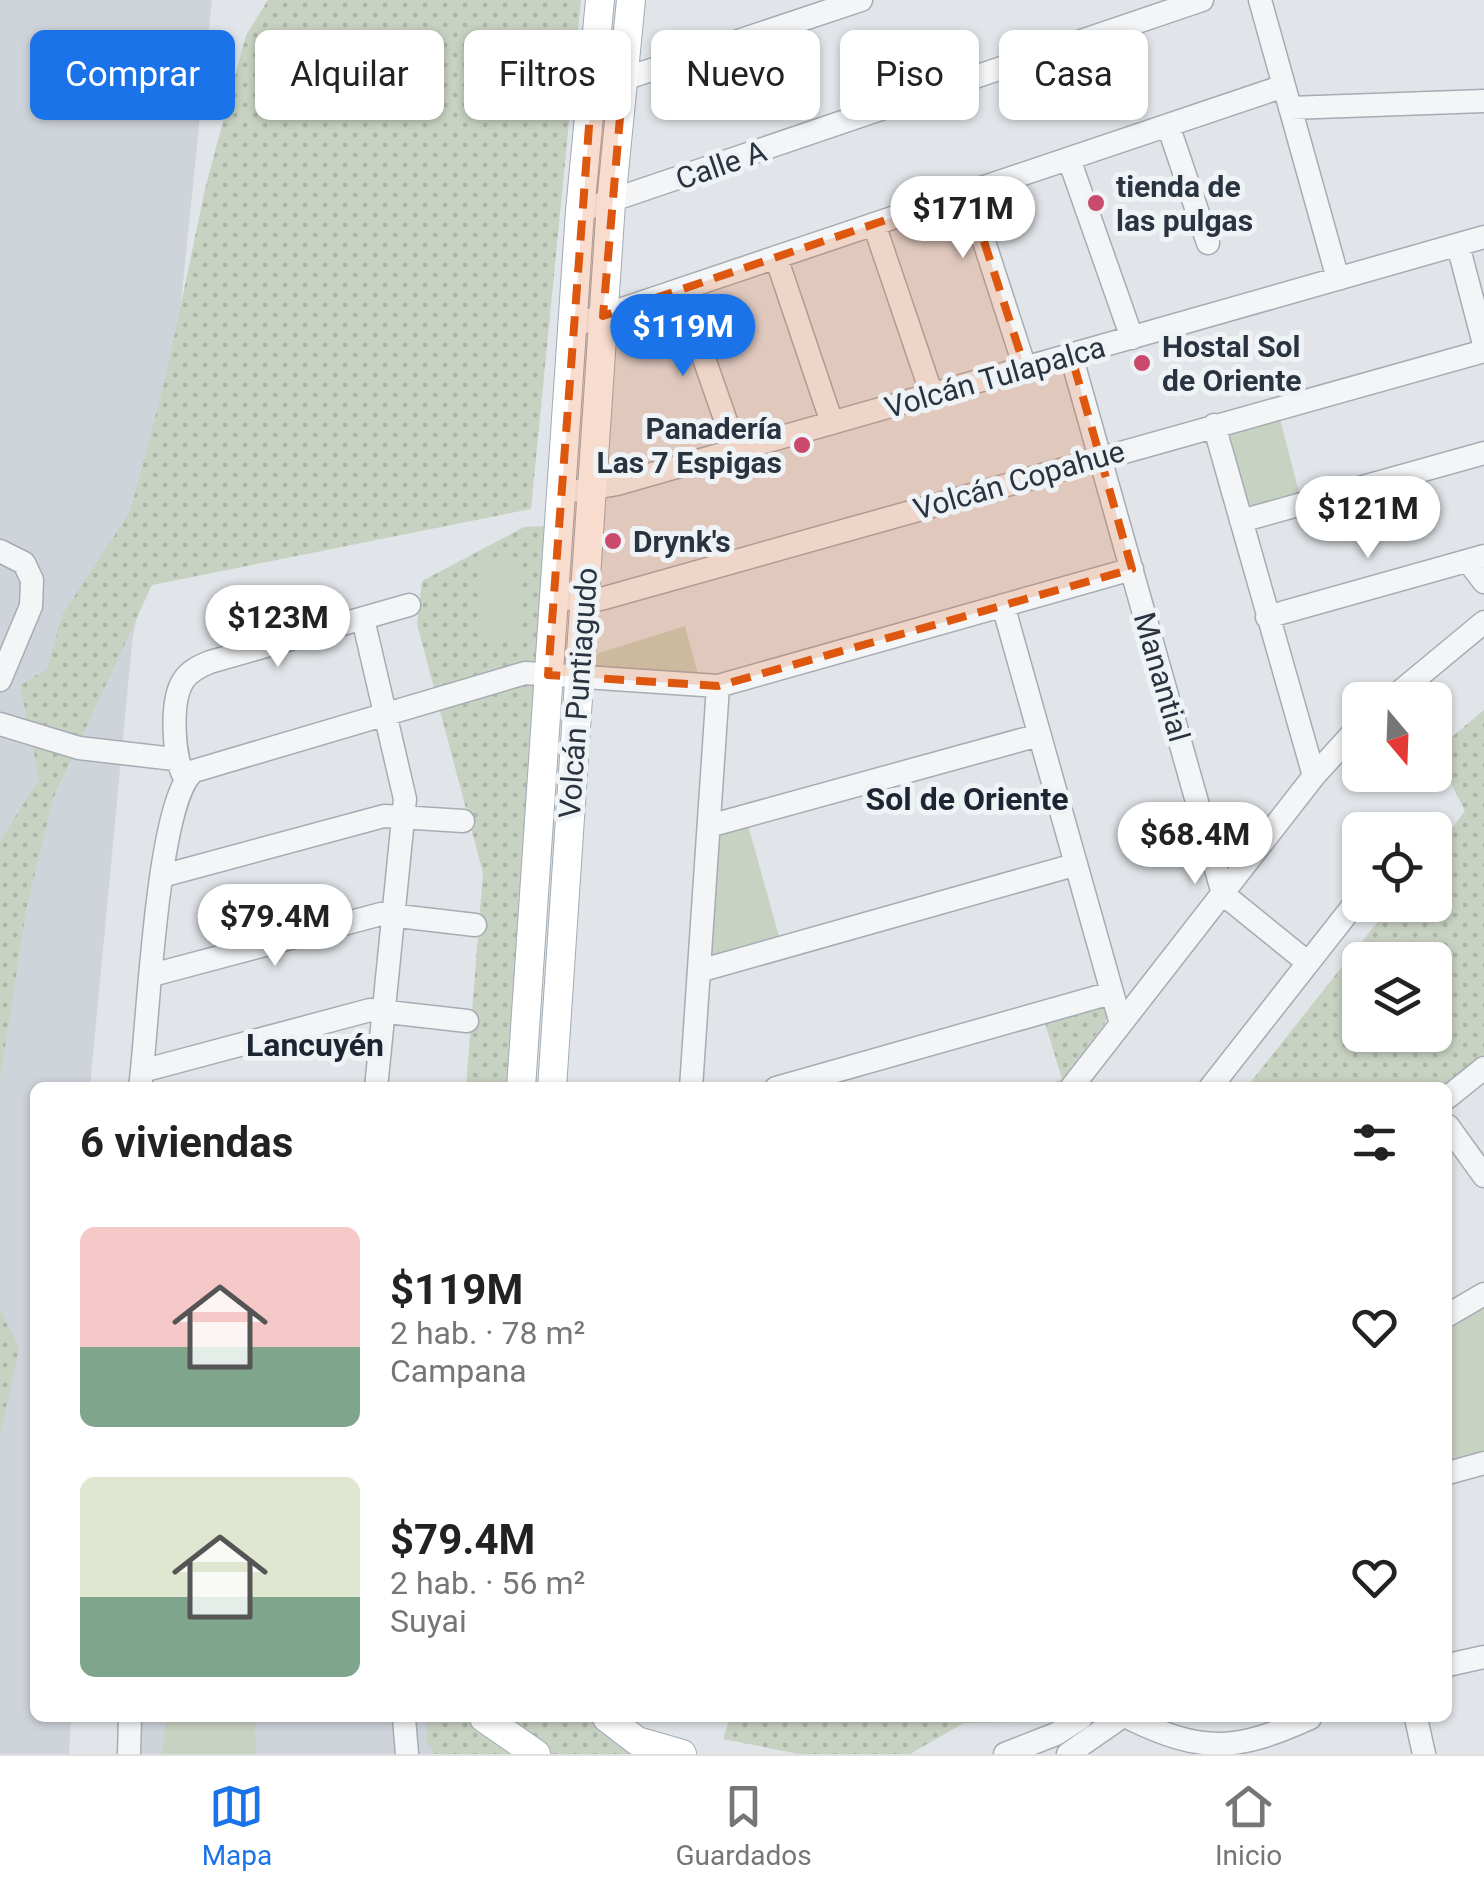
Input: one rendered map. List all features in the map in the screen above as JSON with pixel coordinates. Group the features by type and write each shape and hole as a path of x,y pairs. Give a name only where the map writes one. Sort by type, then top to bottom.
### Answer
{"main road":[{"name":"Volcán Puntiagudo","path":"597,30 600,0"},
{"name":"Volcán Puntiagudo","path":"628,30 631,0"},
{"name":"Volcán Puntiagudo","path":"521,1082 589,120"},
{"name":"Volcán Puntiagudo","path":"552,1082 619,120"},
{"path":"528,984 558,987"},
{"path":"491,1722 536,1754"},
{"path":"612,1722 638,1741 682,1754"}],"street":[{"path":"631,79 861,0"},
{"name":"Calle A","path":"580,211 1202,0"},
{"path":"1274,0 1260,0 1338,279"},
{"path":"572,326 1168,125 1287,97 1484,100"},
{"path":"1168,125 1208,243"},
{"path":"1069,159 1132,338"},
{"path":"968,192 1025,368"},
{"path":"874,224 932,395"},
{"name":"Volcán Tulapalca","path":"561,492 592,490 1484,238"},
{"path":"1458,245 1484,348"},
{"path":"776,258 832,423"},
{"path":"680,290 736,450"},
{"name":"Volcán Copahue","path":"553,599 585,600 1484,348"},
{"name":"Manantial","path":"1071,355 1223,894"},
{"path":"1214,425 1314,776"},
{"path":"1240,521 1484,453"},
{"path":"0,551 24,563 33,592 0,680"},
{"path":"1267,617 1476,558 1484,582"},
{"path":"0,724 79,748 179,769 206,765 515,676 718,686 1132,568"},
{"path":"410,605 210,662 191,672 180,689 179,769 162,876 141,1079 370,1010 467,1021"},
{"path":"1003,605 1121,1024"},
{"path":"362,619 402,778 404,816 376,1082"},
{"path":"1412,682 1484,622"},
{"path":"692,1082 718,686"},
{"path":"709,826 1039,734"},
{"path":"1076,1082 1342,745"},
{"path":"162,876 384,816 463,822"},
{"path":"700,971 1074,865"},
{"path":"1223,894 1307,962"},
{"path":"152,974 393,914 474,925"},
{"path":"1215,1082 1342,919"},
{"path":"797,1082 1111,992"},
{"path":"1452,1094 1484,1068"},
{"path":"1452,1132 1484,1176"},
{"path":"1452,1312 1484,1294"},
{"path":"1452,1471 1484,1463"},
{"path":"1452,1664 1484,1657"},
{"path":"129,1754 130,1722"},
{"path":"404,1722 406,1754"},
{"path":"1005,1754 1056,1734 1075,1722"},
{"path":"1068,1754 1114,1722"},
{"path":"1140,1722 1195,1741 1237,1745 1261,1740 1301,1722"},
{"path":"1417,1722 1424,1754"}],"highlighted area":[{"path":"623,82 603,316 968,192 1025,368 1071,355 1132,569 718,686 548,675 592,86"}],"shaded area":[{"path":"0,0 212,0 209,30 30,30 30,120 200,120 152,585 139,604 132,643 90,1082 30,1082 30,1722 71,1722 69,1754 0,1754"},
{"path":"140,1722 483,1722 525,1754 138,1754"}],"green space":[{"path":"268,0 581,0 578,30 464,30 464,120 569,120 531,509 152,585 53,799 27,906 0,1080 0,841 39,779 20,685 47,669 62,615 130,512 166,376 223,120 235,120 235,76 246,35"},
{"path":"1279,415 1300,496 1249,510 1228,433"},
{"path":"550,526 513,1082 466,1082 483,873 417,624 422,581 524,527"},
{"path":"482,560 521,562 517,639 479,637"},
{"path":"685,626 698,674 593,673 596,654"},
{"path":"1484,710 1484,1058 1452,1085 1251,1082 1342,967 1342,1052 1452,1052 1452,942 1362,942 1378,922 1452,922 1452,828 1465,811 1452,785 1452,737"},
{"path":"748,825 780,940 714,957 710,950 719,836"},
{"path":"1102,1006 1108,1012 1105,1023 1060,1082 1054,1082 1062,1079 1045,1023"},
{"path":"1484,1304 1484,1454 1452,1463 1452,1324"},
{"path":"0,1309 19,1348 0,1436"},
{"path":"166,1722 255,1722 256,1754 162,1754"},
{"path":"428,1722 480,1722 517,1754 435,1754 426,1742"},
{"path":"506,1722 598,1722 645,1754 548,1754"},
{"path":"729,1722 1034,1722 964,1723 910,1754 799,1754 723,1739"}],"place":[{"name":"tienda de las pulgas","path":"1096,203"},
{"name":"Hostal Sol de Oriente","path":"1142,363"},
{"name":"Panadería Las 7 Espigas","path":"802,445"},
{"name":"Drynk's","path":"613,541"}],"district":[{"name":"Sol de Oriente","path":"967,799"},
{"name":"Lancuyén","path":"315,1045"}]}
